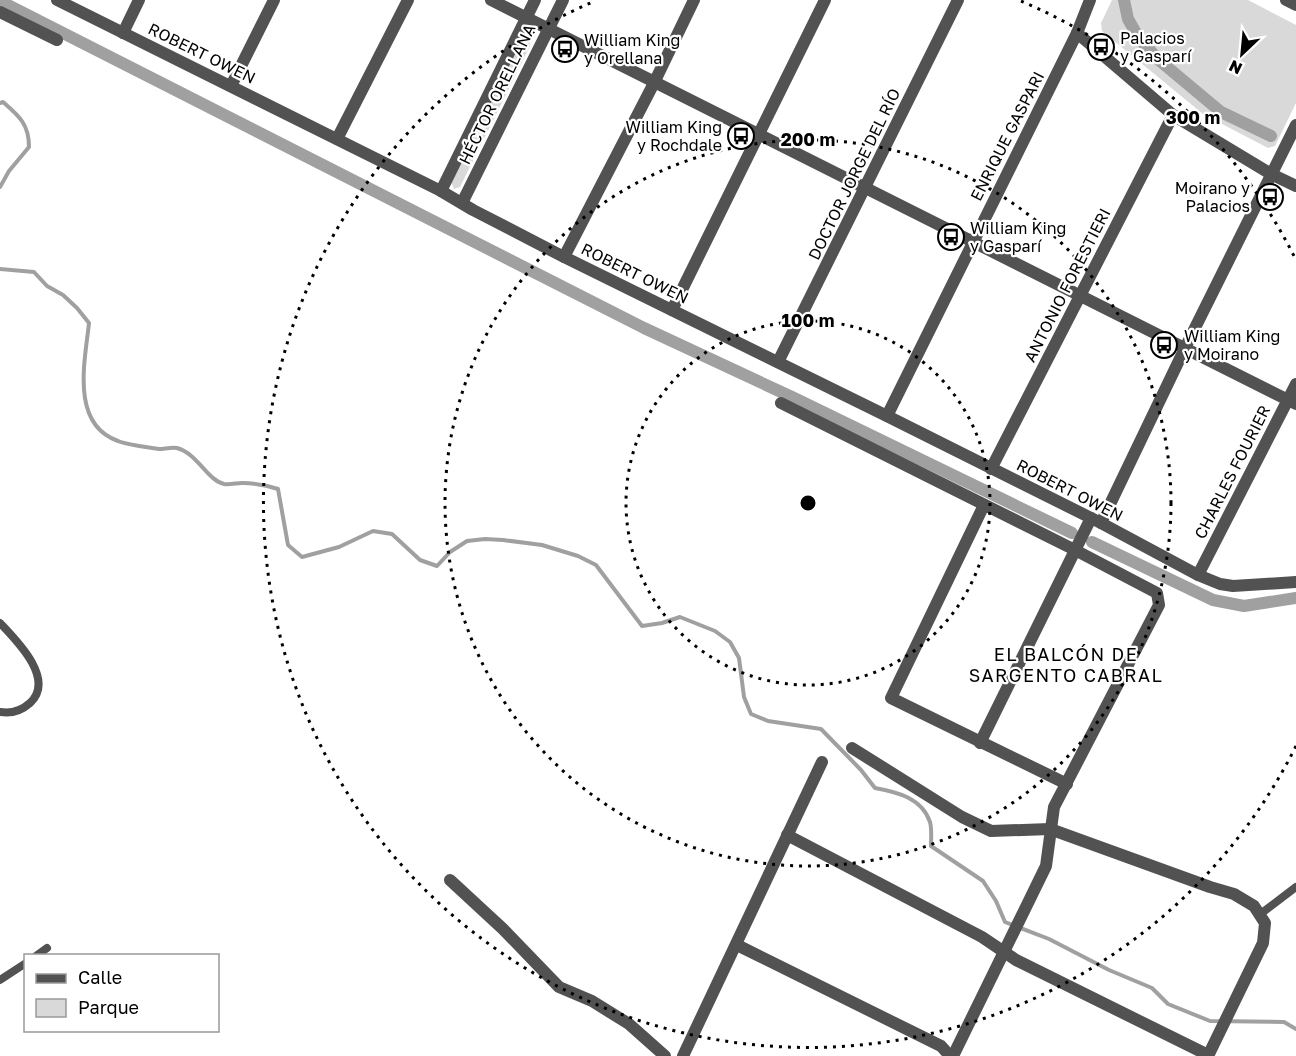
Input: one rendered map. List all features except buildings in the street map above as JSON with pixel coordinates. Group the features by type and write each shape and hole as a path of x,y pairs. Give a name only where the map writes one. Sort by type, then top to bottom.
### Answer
{"street":[{"name":"ROBERT OWEN","path":"57,0 338,139 564,257 887,416 1198,575 1220,584 1233,586 1296,582"},
{"path":"123,33 139,0"},
{"path":"231,86 274,0"},
{"path":"338,139 408,0"},
{"path":"491,0 1292,402"},
{"name":"HÉCTOR ORELLANA","path":"441,191 535,0"},
{"name":"HÉCTOR ORELLANA","path":"462,203 563,0"},
{"path":"564,257 694,0"},
{"path":"672,310 825,0"},
{"name":"DOCTOR JORGE DEL RÍO","path":"778,362 958,0"},
{"path":"1286,0 1296,5"},
{"name":"ENRIQUE GASPARI","path":"887,416 1077,33 1088,2"},
{"path":"0,12 57,40"},
{"path":"1077,33 1173,115 1296,186"},
{"name":"ANTONIO FORESTIERI","path":"991,469 1173,115"},
{"path":"980,743 1075,550 1096,521 1296,125"},
{"name":"CHARLES FOURIER","path":"1198,575 1292,402 1296,384"},
{"path":"737,945 941,1046 952,1056 1046,866 1054,807 1159,604 1157,593 781,403"},
{"path":"984,505 891,698 1067,784"},
{"path":"787,835 982,937 1006,947 1208,1055 1263,944 1265,923 1254,906 1234,894 1050,829 992,831 962,817 852,748"},
{"path":"683,1056 822,762"},
{"path":"450,880 503,929 559,987 592,1001 628,1024 665,1056"}],"lane":[{"path":"0,623 24,649 38,675 39,689 33,700 23,709 10,714 0,712"},
{"path":"1259,915 1296,887"},
{"path":"39,954 47,948"},
{"path":"0,980 24,964"}],"green space":[{"path":"1112,0 1248,0 1296,25 1296,103 1275,146 1268,148 1203,114 1102,31 1101,23"},
{"path":"525,39 530,46 460,187 454,189 451,182 521,42"}],"waterway":[{"path":"1124,0 1128,19 1140,40 1160,61 1221,112 1271,136"},
{"path":"0,1 644,328 1072,533"},
{"path":"0,103 3,102 22,121 29,139 29,147 9,171 0,187"},
{"path":"0,269 34,272 47,286 63,295 89,323 84,390 93,421 103,433 126,443 159,449 177,448 197,461 212,478 224,484 251,483 278,489 288,545 302,557 339,547 373,531 392,534 420,560 437,566 450,552 467,541 485,539 542,545 578,556 596,565 642,626 680,617 715,631 730,642 739,658 744,697 751,714 768,721 821,729 861,770 875,788 900,794 915,802 930,822 931,846 983,881 996,901 1005,922 1049,939 1109,970 1152,988 1168,1004 1210,1021 1284,1022 1296,1029"},
{"path":"1092,542 1213,600 1244,606 1296,598"}],"place":[{"name":"Palacios y Gasparí","path":"1101,47"},
{"name":"William King y Orellana","path":"565,49"},
{"name":"William King y Rochdale","path":"741,136"},
{"name":"Moirano y Palacios","path":"1270,197"},
{"name":"William King y Gasparí","path":"951,237"},
{"name":"William King y Moirano","path":"1164,345"}],"district":[{"name":"EL BALCÓN DE SARGENTO CABRAL","path":"1066,665"}]}
